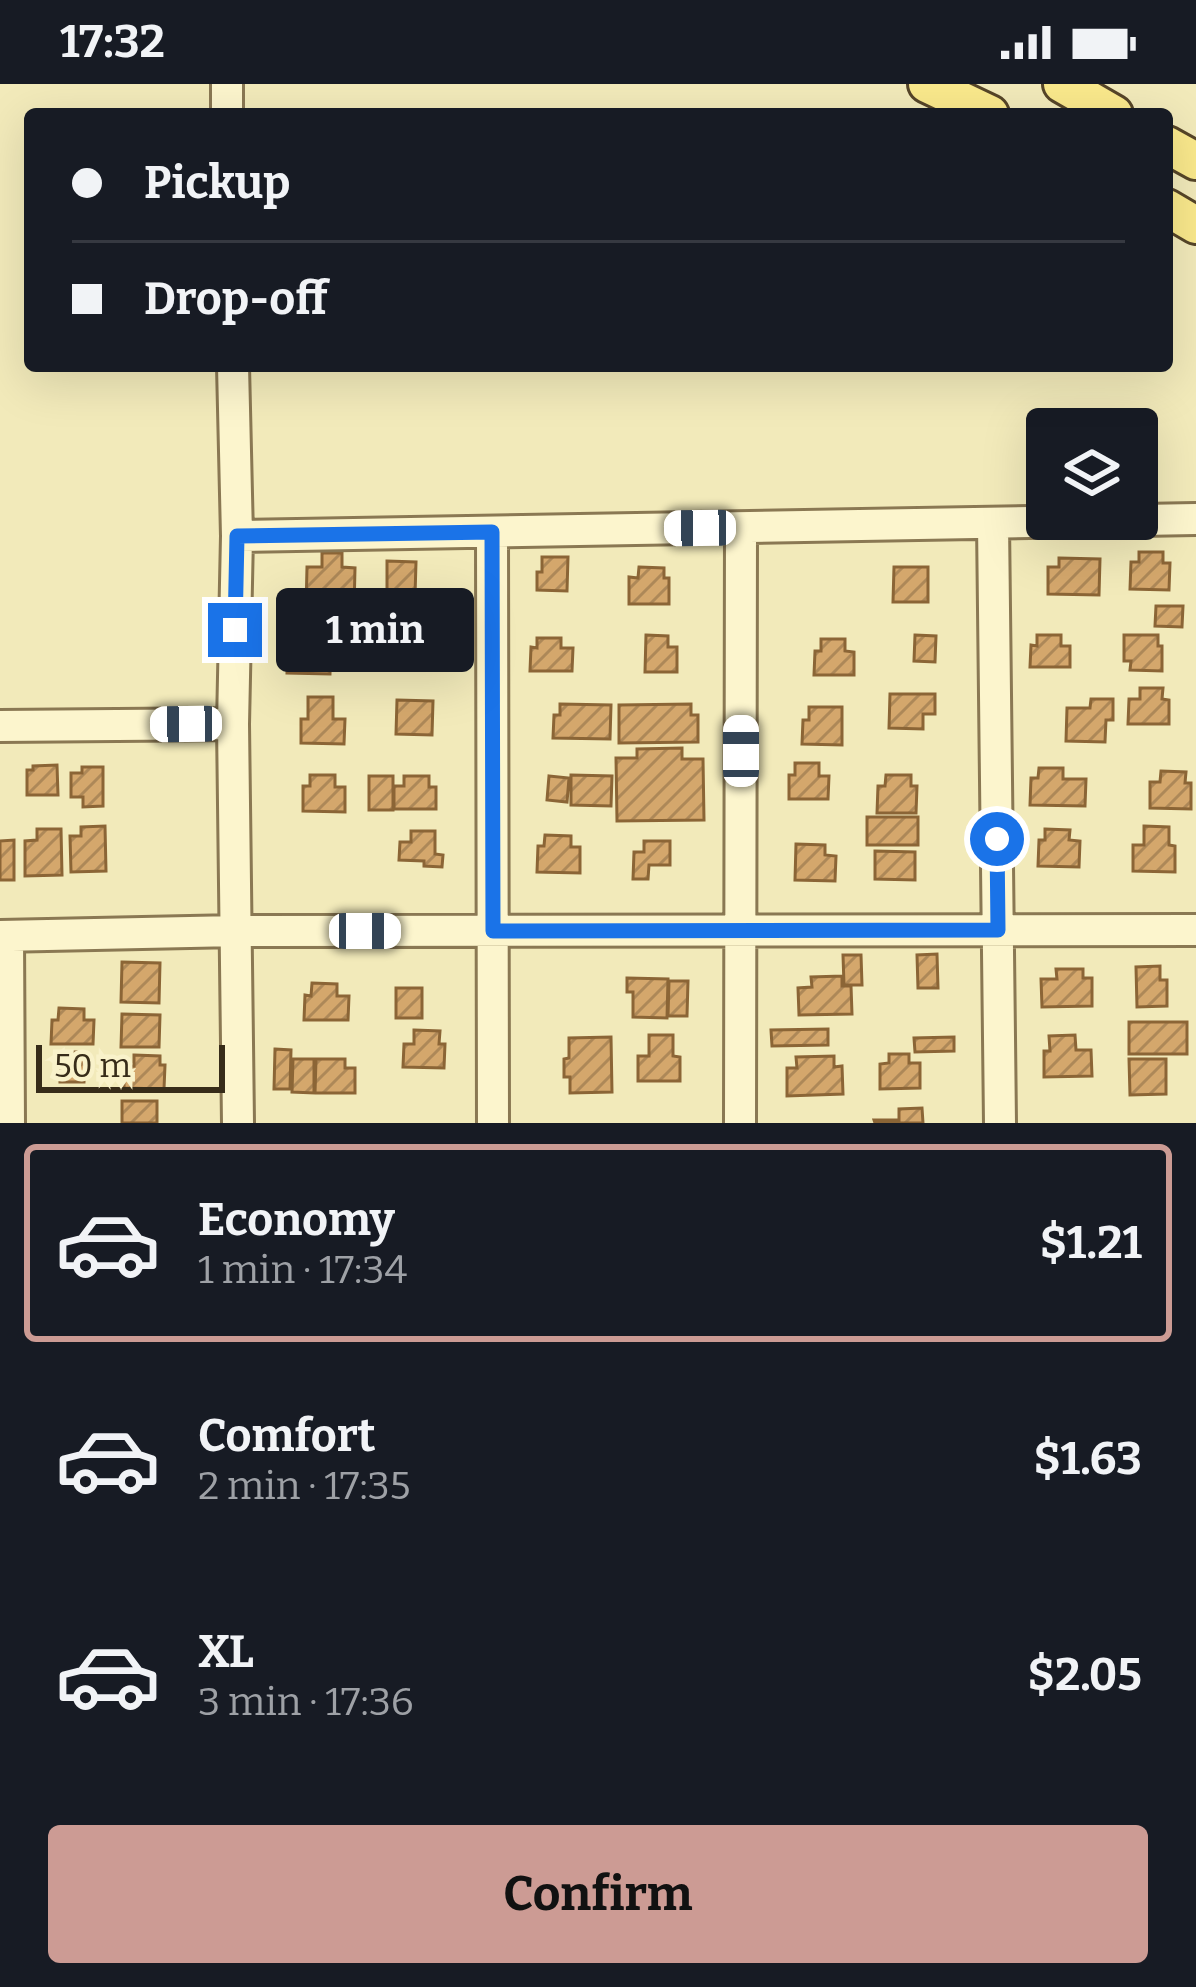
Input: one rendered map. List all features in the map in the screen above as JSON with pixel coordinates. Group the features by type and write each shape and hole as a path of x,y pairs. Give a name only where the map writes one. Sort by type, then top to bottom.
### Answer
{"main road":[{"path":"927,84 977,108"},
{"path":"1062,84 1104,108"}],"street":[{"path":"233,372 238,1123"},
{"path":"237,536 1196,519"},
{"path":"994,523 1000,1123"},
{"path":"740,1123 741,527"},
{"path":"492,532 493,1123"},
{"path":"0,726 233,724"},
{"path":"9,1123 4,936 237,931 1196,930"}],"building":[{"path":"1139,552 1163,552 1163,563 1170,563 1169,590 1130,589 1131,562 1139,562"},
{"path":"322,553 342,553 342,567 355,568 354,610 306,609 307,567 322,567"},
{"path":"542,557 568,557 567,591 537,590"},
{"path":"1059,558 1100,559 1099,595 1048,594 1048,567 1059,567"},
{"path":"387,561 416,562 415,596 387,595"},
{"path":"639,567 664,568 669,604 629,604 629,577 638,578"},
{"path":"894,567 928,567 928,602 893,602"},
{"path":"1156,606 1183,606 1182,627 1155,626"},
{"path":"385,631 441,631 441,665 384,664"},
{"path":"646,635 668,636 668,647 677,647 677,672 645,672"},
{"path":"915,635 936,636 935,662 914,661"},
{"path":"1037,635 1061,635 1061,646 1070,646 1070,667 1030,667 1031,645 1037,646"},
{"path":"1124,635 1158,635 1162,671 1130,670 1131,661 1124,661"},
{"path":"288,637 331,638 330,674 287,673"},
{"path":"537,638 561,638 561,648 573,648 572,671 530,671 531,647 537,648"},
{"path":"821,639 845,639 845,651 854,652 854,675 814,675"},
{"path":"1140,688 1163,688 1162,699 1169,700 1169,724 1128,724 1129,699 1140,699"},
{"path":"890,694 935,694 935,714 923,714 923,729 889,728"},
{"path":"308,697 333,697 333,719 345,719 344,744 301,743 301,719 308,719"},
{"path":"1091,699 1113,699 1113,720 1106,720 1105,742 1066,741 1067,708 1090,708"},
{"path":"397,700 433,701 432,735 396,734"},
{"path":"560,704 611,705 610,739 553,738 554,715 560,715"},
{"path":"691,704 691,715 698,715 698,742 619,743 619,705"},
{"path":"809,707 842,707 842,745 802,744"},
{"path":"682,748 682,759 703,759 704,820 617,821 616,758 637,758 637,749"},
{"path":"795,763 819,763 819,776 829,776 828,799 789,799 789,775 795,775"},
{"path":"57,765 58,795 27,795 27,770"},
{"path":"82,767 103,767 103,806 83,807 83,797 71,797 71,773 82,773"},
{"path":"1039,768 1063,768 1063,779 1086,779 1085,806 1030,805 1031,778 1038,778"},
{"path":"1161,771 1186,772 1191,809 1150,808 1150,782 1160,782"},
{"path":"310,775 335,775 335,787 345,787 345,812 303,811 303,786 310,786"},
{"path":"571,775 612,776 611,806 571,805"},
{"path":"886,775 911,775 911,786 917,786 916,813 877,813 878,786 885,786"},
{"path":"369,776 393,776 393,810 369,810"},
{"path":"404,776 429,776 429,787 436,787 436,809 394,809 394,786 404,786"},
{"path":"549,776 569,778 567,802 547,800"},
{"path":"867,817 918,817 918,845 867,845"},
{"path":"105,826 106,871 71,872 70,836 81,836 81,827"},
{"path":"1144,826 1169,827 1175,872 1133,871 1133,845 1144,845"},
{"path":"37,829 61,829 62,875 25,876 25,841 37,840"},
{"path":"1045,829 1070,830 1069,840 1080,841 1079,867 1038,866 1039,840 1045,840"},
{"path":"411,831 435,831 435,854 443,855 442,867 399,860 400,842 411,842"},
{"path":"545,835 571,836 571,847 580,847 580,873 537,872 538,846 544,846"},
{"path":"14,840 14,880 0,880 0,841"},
{"path":"644,841 670,841 670,865 649,865 648,879 633,879 634,852 644,852"},
{"path":"796,844 825,845 825,855 836,856 835,881 795,880"},
{"path":"875,851 915,852 915,880 875,879"},
{"path":"937,954 938,988 918,988 917,955"},
{"path":"843,955 861,955 862,985 844,985"},
{"path":"122,962 160,963 159,1003 121,1002"},
{"path":"1160,966 1160,980 1167,980 1167,1006 1137,1007 1136,967"},
{"path":"1056,969 1083,969 1083,978 1092,978 1092,1006 1042,1007 1041,979 1057,979"},
{"path":"842,976 842,986 851,986 852,1014 799,1015 798,988 812,987 811,977"},
{"path":"627,978 668,979 667,1018 633,1017 633,992 627,992"},
{"path":"669,981 688,981 687,1016 668,1016"},
{"path":"312,983 337,984 337,996 349,996 348,1020 304,1020 305,995 311,996"},
{"path":"396,988 422,988 422,1018 396,1018"},
{"path":"59,1008 84,1009 84,1020 94,1020 93,1044 51,1044 52,1020 58,1020"},
{"path":"122,1014 160,1015 159,1047 121,1047"},
{"path":"1129,1022 1187,1022 1187,1054 1129,1054"},
{"path":"828,1029 828,1045 772,1046 771,1030"},
{"path":"414,1030 440,1031 444,1068 403,1067 404,1044 414,1044"},
{"path":"649,1035 673,1035 673,1056 680,1057 680,1081 638,1081 638,1056 649,1056"},
{"path":"1075,1035 1076,1050 1091,1050 1092,1076 1044,1077 1049,1036"},
{"path":"611,1037 612,1092 570,1093 570,1077 564,1077 569,1038"},
{"path":"954,1037 954,1051 915,1052 914,1038"},
{"path":"275,1049 291,1050 290,1089 274,1089"},
{"path":"61,1052 85,1052 84,1082 60,1082"},
{"path":"889,1054 909,1054 909,1063 920,1063 920,1088 880,1089 880,1064 889,1063"},
{"path":"134,1055 160,1056 160,1065 165,1065 164,1089 124,1088 124,1066 134,1066"},
{"path":"834,1056 834,1067 842,1066 843,1094 787,1096 787,1068 797,1068 796,1057"},
{"path":"293,1059 314,1059 314,1093 292,1092"},
{"path":"316,1059 345,1059 345,1068 355,1068 355,1093 315,1093"},
{"path":"1129,1059 1166,1059 1166,1094 1130,1095"},
{"path":"122,1101 157,1101 157,1123 122,1123"},
{"path":"922,1108 923,1123 874,1120 899,1120 899,1109"}],"route":[{"path":"235,630 237,536 492,532 493,931 998,930 997,839"}]}
